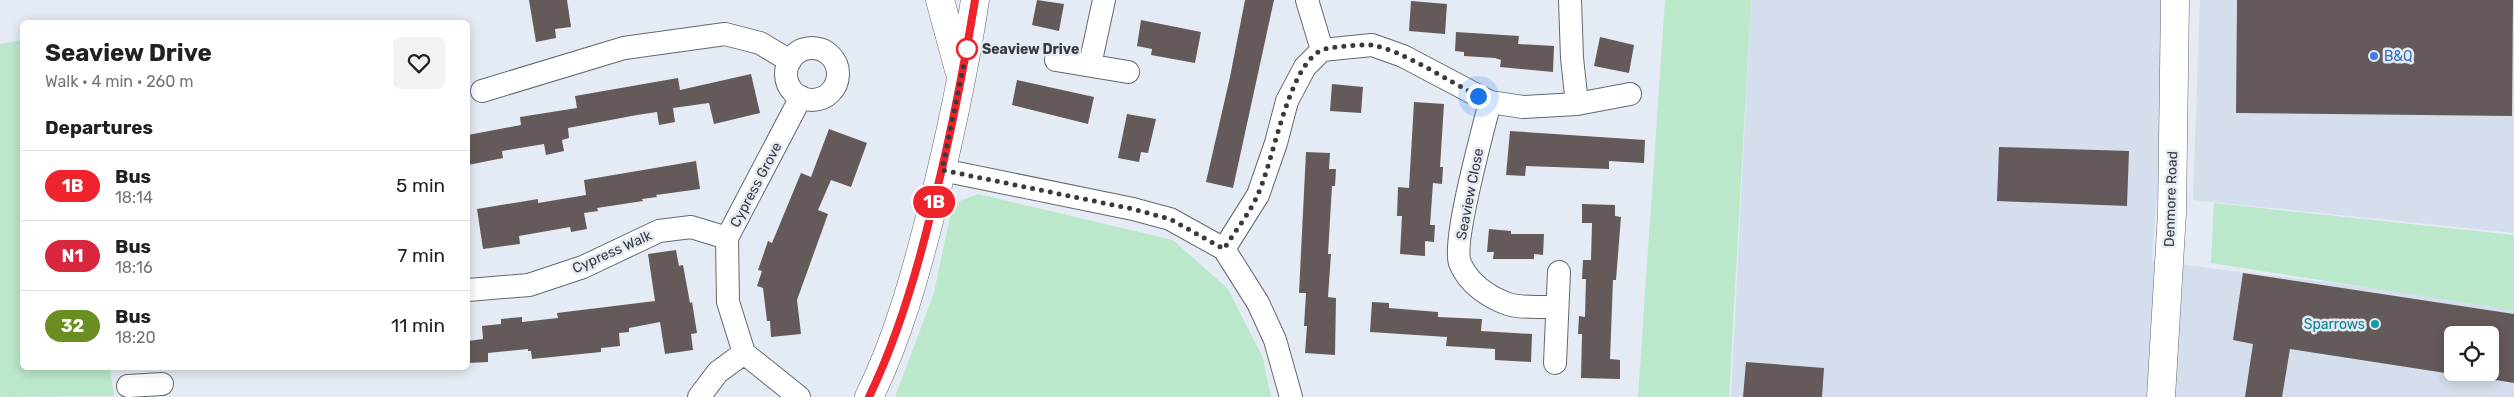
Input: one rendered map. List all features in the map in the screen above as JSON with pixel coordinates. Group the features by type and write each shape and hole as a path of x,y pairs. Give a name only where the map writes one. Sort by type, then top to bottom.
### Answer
{"street":[{"path":"940,0 962,81"},
{"path":"869,397 906,308 942,170 962,81 974,0"},
{"path":"1090,64 1104,0"},
{"path":"1307,0 1322,50"},
{"path":"1570,0 1572,58 1577,104"},
{"name":"Denmore Road","path":"2161,397 2172,213 2175,0"},
{"path":"482,92 624,48 725,34 760,43 790,61"},
{"path":"1224,249 1258,195 1276,143 1287,101 1304,67 1322,50 1372,45 1403,56 1490,102 1523,107 1577,104 1630,94"},
{"path":"814,49 828,54 836,65 838,78 833,90 828,95 810,100 801,98 789,86 787,69 790,61 800,52 814,49"},
{"path":"1056,60 1090,64 1128,72"},
{"name":"Cypress Grove","path":"744,353 728,302 727,238 801,98"},
{"name":"Seaview Close","path":"1490,102 1464,216 1459,250 1460,262 1477,288 1509,305 1557,307"},
{"path":"942,170 1133,209 1170,219 1224,249 1258,303 1272,333 1291,397"},
{"name":"Cypress Walk","path":"470,290 529,284 583,267 659,231 691,228 727,238"},
{"path":"1555,363 1559,272"},
{"path":"699,397 718,372 744,353 799,397"},
{"path":"128,386 163,383"}],"shaded area":[{"path":"1751,0 2172,0 2152,261 2514,305 2514,397 1731,397"},
{"path":"2200,0 2514,0 2514,233 2193,200"}],"green space":[{"path":"1665,0 1751,0 1729,397 1638,397"},
{"path":"20,40 20,370 110,370 114,396 0,397 0,44"},
{"path":"978,194 1173,240 1228,289 1263,358 1271,397 895,397 934,293 951,212 960,201"},
{"path":"2214,203 2514,235 2514,310 2211,263"}],"building":[{"path":"529,0 567,0 571,27 555,29 556,38 536,42"},
{"path":"1037,0 1064,4 1059,31 1032,25"},
{"path":"1245,0 1274,0 1233,188 1206,182"},
{"name":"B&Q","path":"2237,0 2513,0 2512,116 2236,113"},
{"path":"1411,1 1447,4 1445,34 1409,31"},
{"path":"1141,20 1201,32 1195,63 1151,55 1152,49 1137,46"},
{"path":"1456,32 1519,36 1518,44 1554,46 1553,72 1500,67 1501,60 1495,58 1464,56 1464,52 1455,51"},
{"path":"1600,37 1634,45 1629,73 1594,66"},
{"path":"751,74 760,113 714,124 709,103 673,108 675,122 659,125 657,112 568,128 569,138 562,140 564,151 546,155 544,144 502,151 503,158 470,165 470,135 521,125 520,117 577,108 575,96 678,78 680,90"},
{"path":"1017,80 1094,97 1088,124 1012,105"},
{"path":"1332,84 1363,87 1361,113 1330,111"},
{"path":"1414,102 1444,104 1440,167 1443,167 1442,184 1433,183 1430,225 1435,225 1434,242 1425,241 1425,256 1400,254 1402,216 1397,216 1398,187 1409,188"},
{"path":"1127,114 1156,119 1148,153 1141,152 1139,162 1118,158"},
{"path":"829,129 867,143 851,187 831,180 818,210 828,214 797,300 801,334 771,337 770,321 767,321 763,288 757,286 762,271 758,270 768,241 772,243 801,173 811,177"},
{"path":"1510,131 1645,140 1644,163 1609,161 1609,169 1526,166 1525,176 1506,175"},
{"path":"1999,147 2129,151 2127,206 1997,201"},
{"path":"1306,152 1330,153 1329,169 1336,169 1335,186 1332,186 1328,254 1331,254 1328,297 1336,298 1335,355 1305,353 1307,326 1304,326 1306,293 1299,293"},
{"path":"696,161 700,189 656,195 657,197 642,199 643,201 597,208 598,211 584,213 587,229 571,232 570,227 519,236 520,244 483,249 477,209 538,199 538,203 586,195 584,180"},
{"path":"1582,204 1615,205 1615,216 1621,217 1616,280 1613,280 1610,359 1620,360 1620,379 1581,378 1582,334 1578,334 1579,316 1585,317 1586,279 1582,279 1583,260 1591,260 1592,223 1582,223"},
{"path":"1489,229 1511,231 1511,234 1544,234 1543,255 1534,254 1534,259 1493,259 1494,252 1487,252"},
{"path":"676,250 679,266 683,265 690,303 692,302 697,333 691,334 693,350 665,354 660,322 629,328 629,332 619,333 620,346 601,348 601,352 532,359 531,351 528,351 528,349 488,353 488,362 470,363 470,341 483,339 482,326 501,324 501,319 522,317 522,322 558,318 557,313 655,301 648,254"},
{"name":"Sparrows","path":"2243,273 2514,314 2514,383 2499,380 2499,326 2444,326 2444,373 2290,349 2282,397 2245,397 2253,344 2233,340"},
{"path":"1372,302 1389,303 1389,308 1438,312 1438,317 1482,319 1481,331 1532,334 1531,362 1495,360 1495,349 1446,346 1447,337 1370,332"},
{"path":"1746,362 1824,368 1822,397 1743,397"}],"bus line":[{"name":"1B","path":"869,397 879,377 906,308 922,250 962,81 975,0"}],"place":[{"name":"Seaview Drive","path":"967,49"},
{"name":"B&Q","path":"2374,56"},
{"name":"Sparrows","path":"2375,324"}],"route":[{"path":"967,49 962,81 942,170 1133,209 1170,219 1224,249 1258,195 1276,143 1287,101 1304,67 1322,50 1372,45 1403,56 1478,96"}]}
